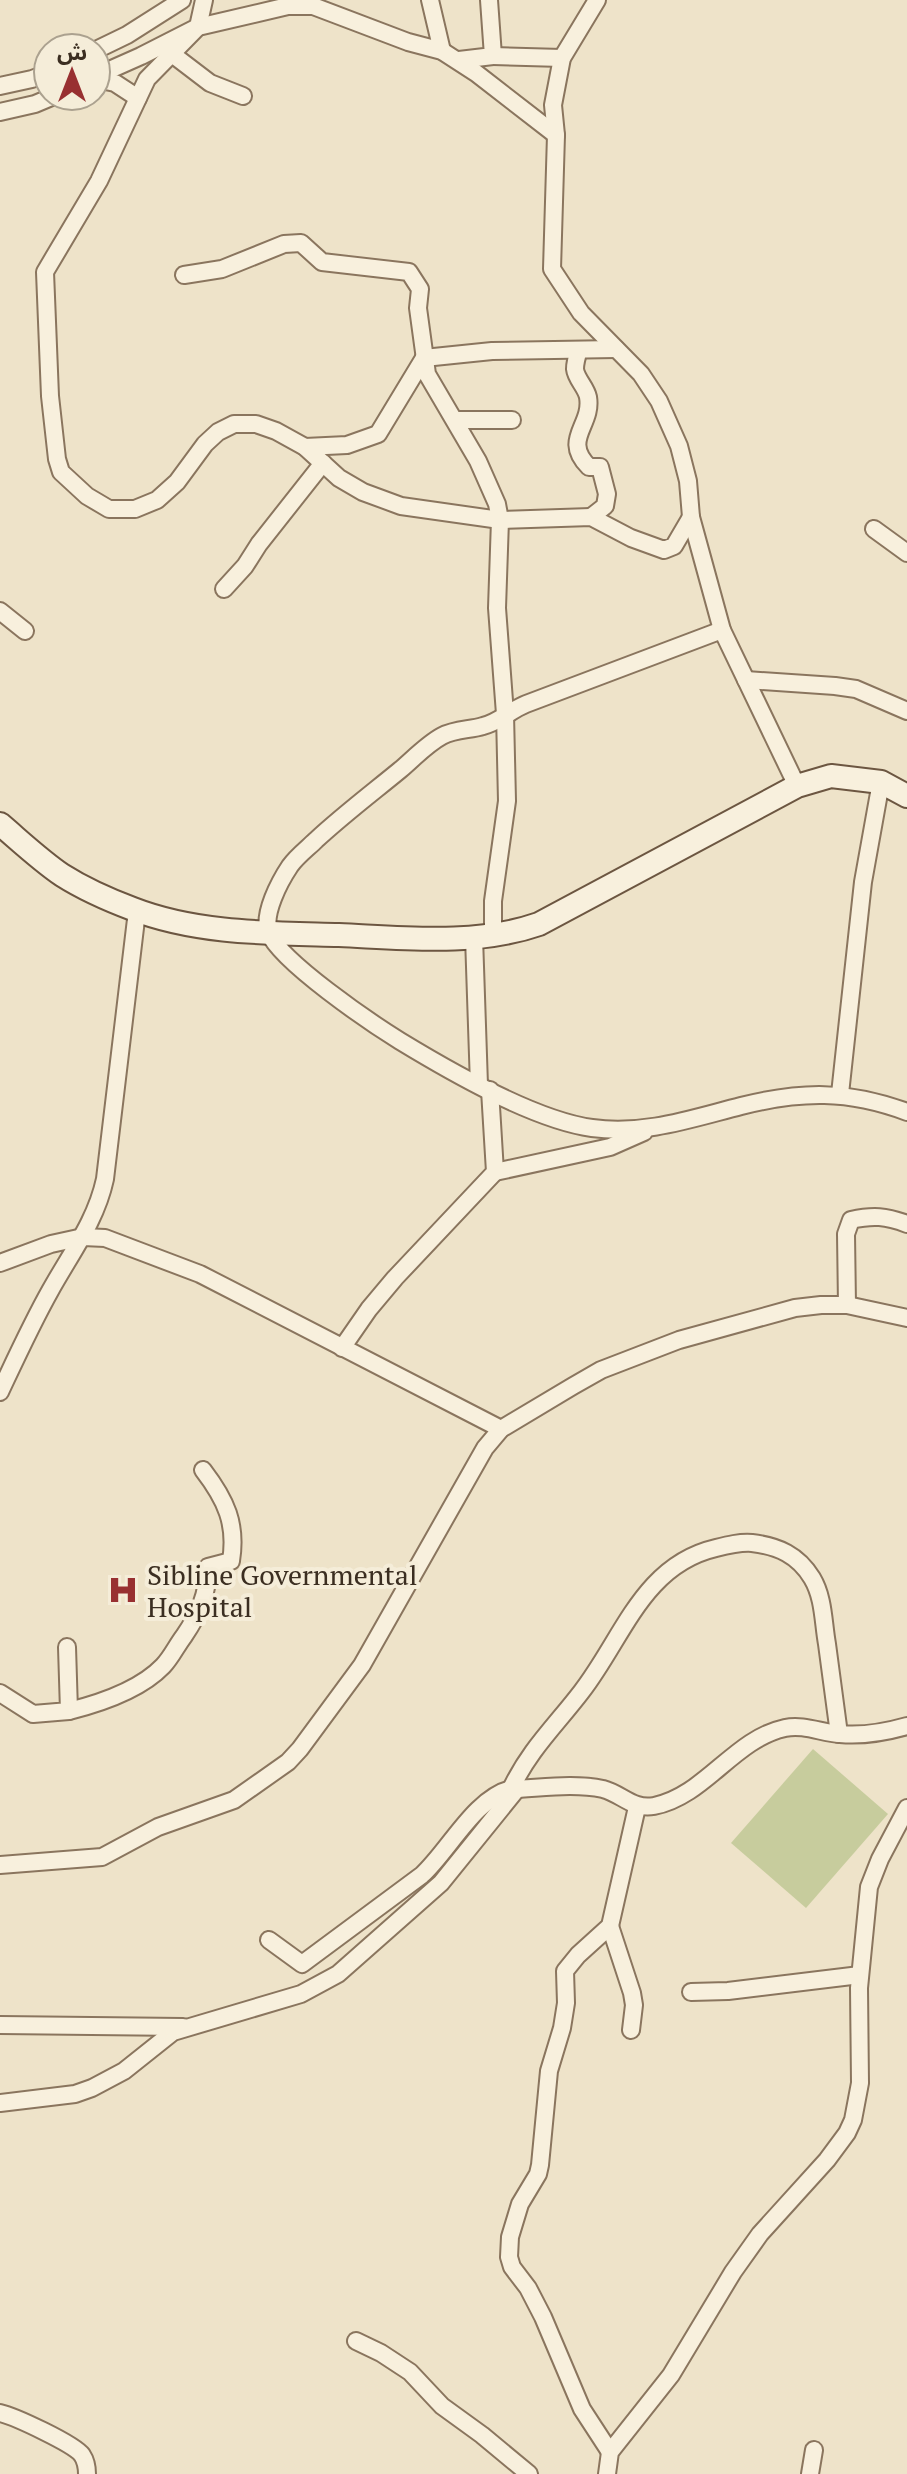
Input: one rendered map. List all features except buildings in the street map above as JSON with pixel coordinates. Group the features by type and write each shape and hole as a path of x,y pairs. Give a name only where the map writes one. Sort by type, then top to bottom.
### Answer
{"main road":[{"path":"0,824 63,876 137,911 199,925 269,933 373,937 483,936 522,930 559,914 797,786 831,776 881,782 907,796"}],"street":[{"path":"112,42 182,0"},
{"path":"204,0 198,27 147,79 99,181 45,272 52,421 61,472 87,496 109,509 135,509 157,500 177,482 205,444 218,432 234,424 256,424 305,447 339,478 363,492 401,506 500,520 591,517 631,538 664,550 674,546 691,517"},
{"path":"430,0 442,51"},
{"path":"489,0 493,56"},
{"path":"597,0 562,58 553,105 556,135 552,269 581,313 641,374 659,401 679,446 688,481 691,517 722,630 797,786"},
{"path":"112,70 198,27 288,6 313,6 408,42 442,51 459,60 556,135"},
{"path":"127,35 141,56 138,98"},
{"path":"172,54 210,83 243,96"},
{"path":"459,60 493,56 562,58"},
{"path":"0,86 32,79"},
{"path":"112,82 138,98"},
{"path":"0,112 32,105"},
{"path":"184,275 222,269 284,244 301,243 322,262 409,272 420,289 418,308 427,374 456,420 497,504 500,520 497,608 505,714 507,801 493,901 483,936 484,1087 495,1172"},
{"path":"424,358 492,351 616,349"},
{"path":"579,350 575,370 588,397 586,420 577,435 577,443 582,460 589,467 600,467 607,494 605,506 591,517"},
{"path":"305,447 347,445 378,434 424,358"},
{"path":"456,420 512,420"},
{"path":"224,589 323,463"},
{"path":"874,529 907,553"},
{"path":"0,611 25,631"},
{"path":"648,1130 619,1131 574,1124 542,1114 484,1087 387,1033 328,991 292,960 269,933 268,918 279,886 297,858 332,825 441,736 482,727 505,714 722,630"},
{"path":"746,680 856,689 907,711"},
{"path":"840,1094 863,882 881,782"},
{"path":"0,1392 50,1291 97,1209 105,1179 137,911"},
{"path":"342,1348 395,1278 495,1172 610,1147 648,1130 768,1100 840,1094 878,1101 907,1112"},
{"path":"847,1305 846,1234 851,1220 887,1216 907,1224"},
{"path":"0,1263 51,1244 83,1237 105,1238 200,1274 501,1429"},
{"path":"0,1865 102,1857 150,1830 234,1800 288,1762 362,1665 485,1448 501,1429 601,1370 679,1340 795,1308 847,1305 907,1318"},
{"path":"0,1693 33,1714 69,1711 95,1705 141,1683 163,1666 197,1616 208,1586 208,1567 231,1561 232,1526 216,1487 203,1470"},
{"path":"0,2103 75,2094 92,2088 112,2079 173,2032 301,1994 338,1974 441,1883 514,1789 527,1758 582,1691 645,1593 659,1578 687,1558 704,1551 746,1543 778,1548 801,1562 813,1580 822,1606 839,1734"},
{"path":"67,1647 69,1711"},
{"path":"269,1940 302,1964 405,1890 435,1863 486,1801 501,1792 584,1787 603,1789 637,1807 652,1807 683,1794 747,1745 776,1731 806,1728 839,1734 881,1732 907,1726"},
{"path":"631,2030 632,1993 610,1926 637,1807"},
{"path":"607,2474 610,2452 663,2386 733,2272 760,2234 827,2160 853,2120 860,2083 860,1975 869,1887 907,1808"},
{"path":"610,1926 566,1970 566,2003 549,2071 540,2165 520,2204 509,2248 512,2267 528,2288 543,2317 576,2397 610,2452"},
{"path":"691,1992 728,1991 860,1975"},
{"path":"0,2025 185,2028"},
{"path":"356,2341 410,2372 442,2406 529,2474"},
{"path":"0,2413 79,2451 86,2463 87,2474"},
{"path":"810,2474 814,2450"}],"green space":[{"path":"813,1749 888,1814 806,1908 731,1843"}],"place":[{"name":"Sibline Governmental Hospital","path":"123,1590"}]}
